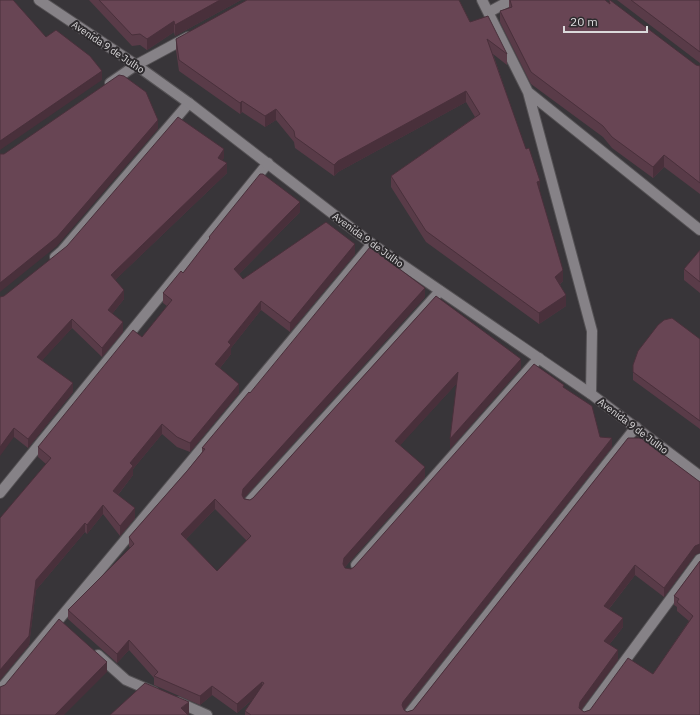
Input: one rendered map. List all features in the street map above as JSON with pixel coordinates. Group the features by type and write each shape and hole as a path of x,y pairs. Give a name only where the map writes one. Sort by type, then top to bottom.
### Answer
{"street":[{"name":"Avenida 9 de Julho","path":"39,0 136,65 268,163 372,244 590,394 700,476"},
{"path":"482,0 528,92 592,331 590,394"},
{"path":"489,12 511,0"},
{"path":"104,87 136,65 199,31"},
{"path":"528,92 700,230"},
{"path":"44,266 62,251 188,103"},
{"path":"0,494 268,163"},
{"path":"0,690 62,622 372,244"},
{"path":"248,503 440,291"},
{"path":"350,572 539,358"},
{"path":"408,715 636,427"},
{"path":"585,715 700,559"},
{"path":"92,650 126,680 207,715"}],"building":[{"path":"0,0 13,0 46,37 56,30 90,56 102,71 0,141"},
{"path":"99,0 220,0 175,25 174,21 147,39 140,34 132,35"},
{"path":"247,0 459,0 470,22 488,16 507,54 487,39 526,149 529,148 540,181 537,182 563,270 555,277 566,295 539,313 426,231 391,176 480,114 466,91 338,161 334,165 295,137 294,131 276,109 265,116 242,101 240,103 179,60 176,39"},
{"path":"510,0 605,0 610,4 610,0 696,65 700,66 700,183 664,155 653,167 612,137 603,126 531,72 500,11 512,7"},
{"path":"631,0 700,0 700,52"},
{"path":"119,75 124,76 146,92 158,120 57,237 0,283 0,154 4,154"},
{"path":"178,117 224,149 218,158 227,163 111,275 124,290 108,310 123,322 102,348 72,319 37,357 73,383 28,439 14,428 0,447 0,297 4,296 67,246"},
{"path":"260,174 263,174 300,202 234,269 243,279 326,222 355,244 290,323 261,301 228,342 231,345 215,364 239,384 190,443 177,437 162,424 130,463 133,466 113,491 135,508 120,526 103,505 87,525 85,523 36,580 29,636 0,670 0,518 51,458 38,447 133,330 142,337 172,300 163,293 181,271 183,273 210,238 209,237"},
{"path":"370,247 425,288 243,489 242,495 244,499 250,500 253,498 436,296 521,359 450,439 458,372 395,441 425,467 344,558 343,564 345,568 351,569 534,364 564,385 563,387 592,406 600,437 612,438 403,702 402,705 404,710 407,712 413,710 628,438 641,438 700,482 700,544 695,546 664,588 635,565 604,606 623,618 604,641 618,650 580,702 579,708 584,712 590,710 628,658 653,674 693,616 677,602 679,599 674,596 700,561 700,715 251,715 245,711 264,683 262,682 237,704 212,686 200,696 154,676 158,672 129,640 117,654 68,610 134,544 129,537 187,471 205,449 202,448 249,392 250,393","holes":["215,499 251,536 217,571 181,534"]},
{"path":"700,250 700,282 684,269"},
{"path":"672,318 700,339 700,421 633,372 633,365 638,351 658,325 664,320"},
{"path":"59,619 107,662 55,715 0,715 0,687 5,685"},
{"path":"145,683 189,702 181,708 188,715 110,715"}]}
